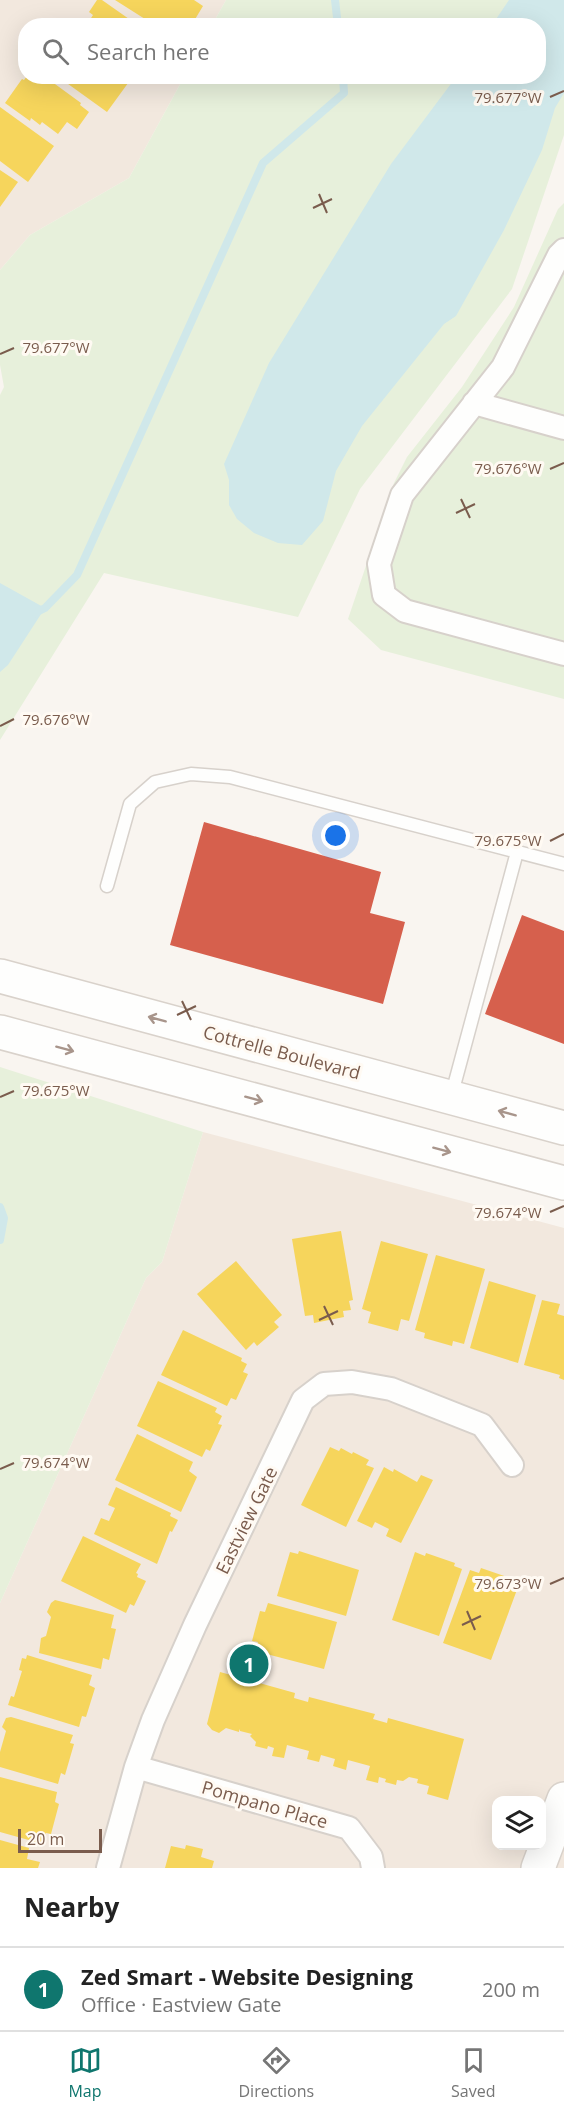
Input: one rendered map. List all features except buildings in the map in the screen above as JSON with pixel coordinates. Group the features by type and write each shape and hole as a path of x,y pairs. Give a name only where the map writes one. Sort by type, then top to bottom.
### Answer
{"main road":[{"name":"Cottrelle Boulevard","path":"11,979 564,1128"},
{"path":"4,1033 564,1183"},
{"path":"538,1868 564,1799"}],"street":[{"path":"564,250 559,255 503,367 402,495 379,564 384,595 405,611 564,654"},
{"path":"474,403 564,428"},
{"name":"Eastview Gate","path":"108,1868 136,1767 153,1720 195,1625 303,1400 324,1384 352,1382 391,1389 482,1425 512,1465"},
{"name":"Pompano Place","path":"136,1767 349,1828 371,1857 373,1868"}],"lane":[{"path":"107,886 130,804 154,782 191,774 230,777 564,864"},
{"path":"451,1098 518,852"}],"shaded area":[{"path":"0,0 226,0 216,18 18,18 18,84 180,84 129,178 30,235 0,270"},
{"path":"203,1132 564,1228 564,1868 0,1868 0,1603 146,1278 162,1262"}],"green space":[{"path":"226,0 564,0 564,135 512,289 360,489 298,617 104,573 0,740 0,395 4,387 0,365 0,270 30,235 129,178 180,84 546,84 546,18 216,18"},
{"path":"564,203 564,699 381,650 348,619 394,483 407,457 462,387 514,307 558,209"},
{"path":"0,1067 203,1132 162,1262 146,1278 0,1603"}],"water":[{"path":"509,0 564,0 564,93 555,108 542,150 504,230 456,316 444,324 362,426 336,471 323,521 302,545 278,543 254,533 237,519 229,505 229,480 224,464 269,363 391,164 451,84 546,84 546,18 497,18"},
{"path":"0,583 45,608 8,665 0,672"}],"waterway":[{"path":"335,0 337,18"},
{"path":"35,613 45,608 77,575 263,163 344,93 343,84"},
{"path":"0,1207 4,1218 0,1240"}],"place":[{"name":"Zed Smart - Website Designing","path":"249,1664"}]}
